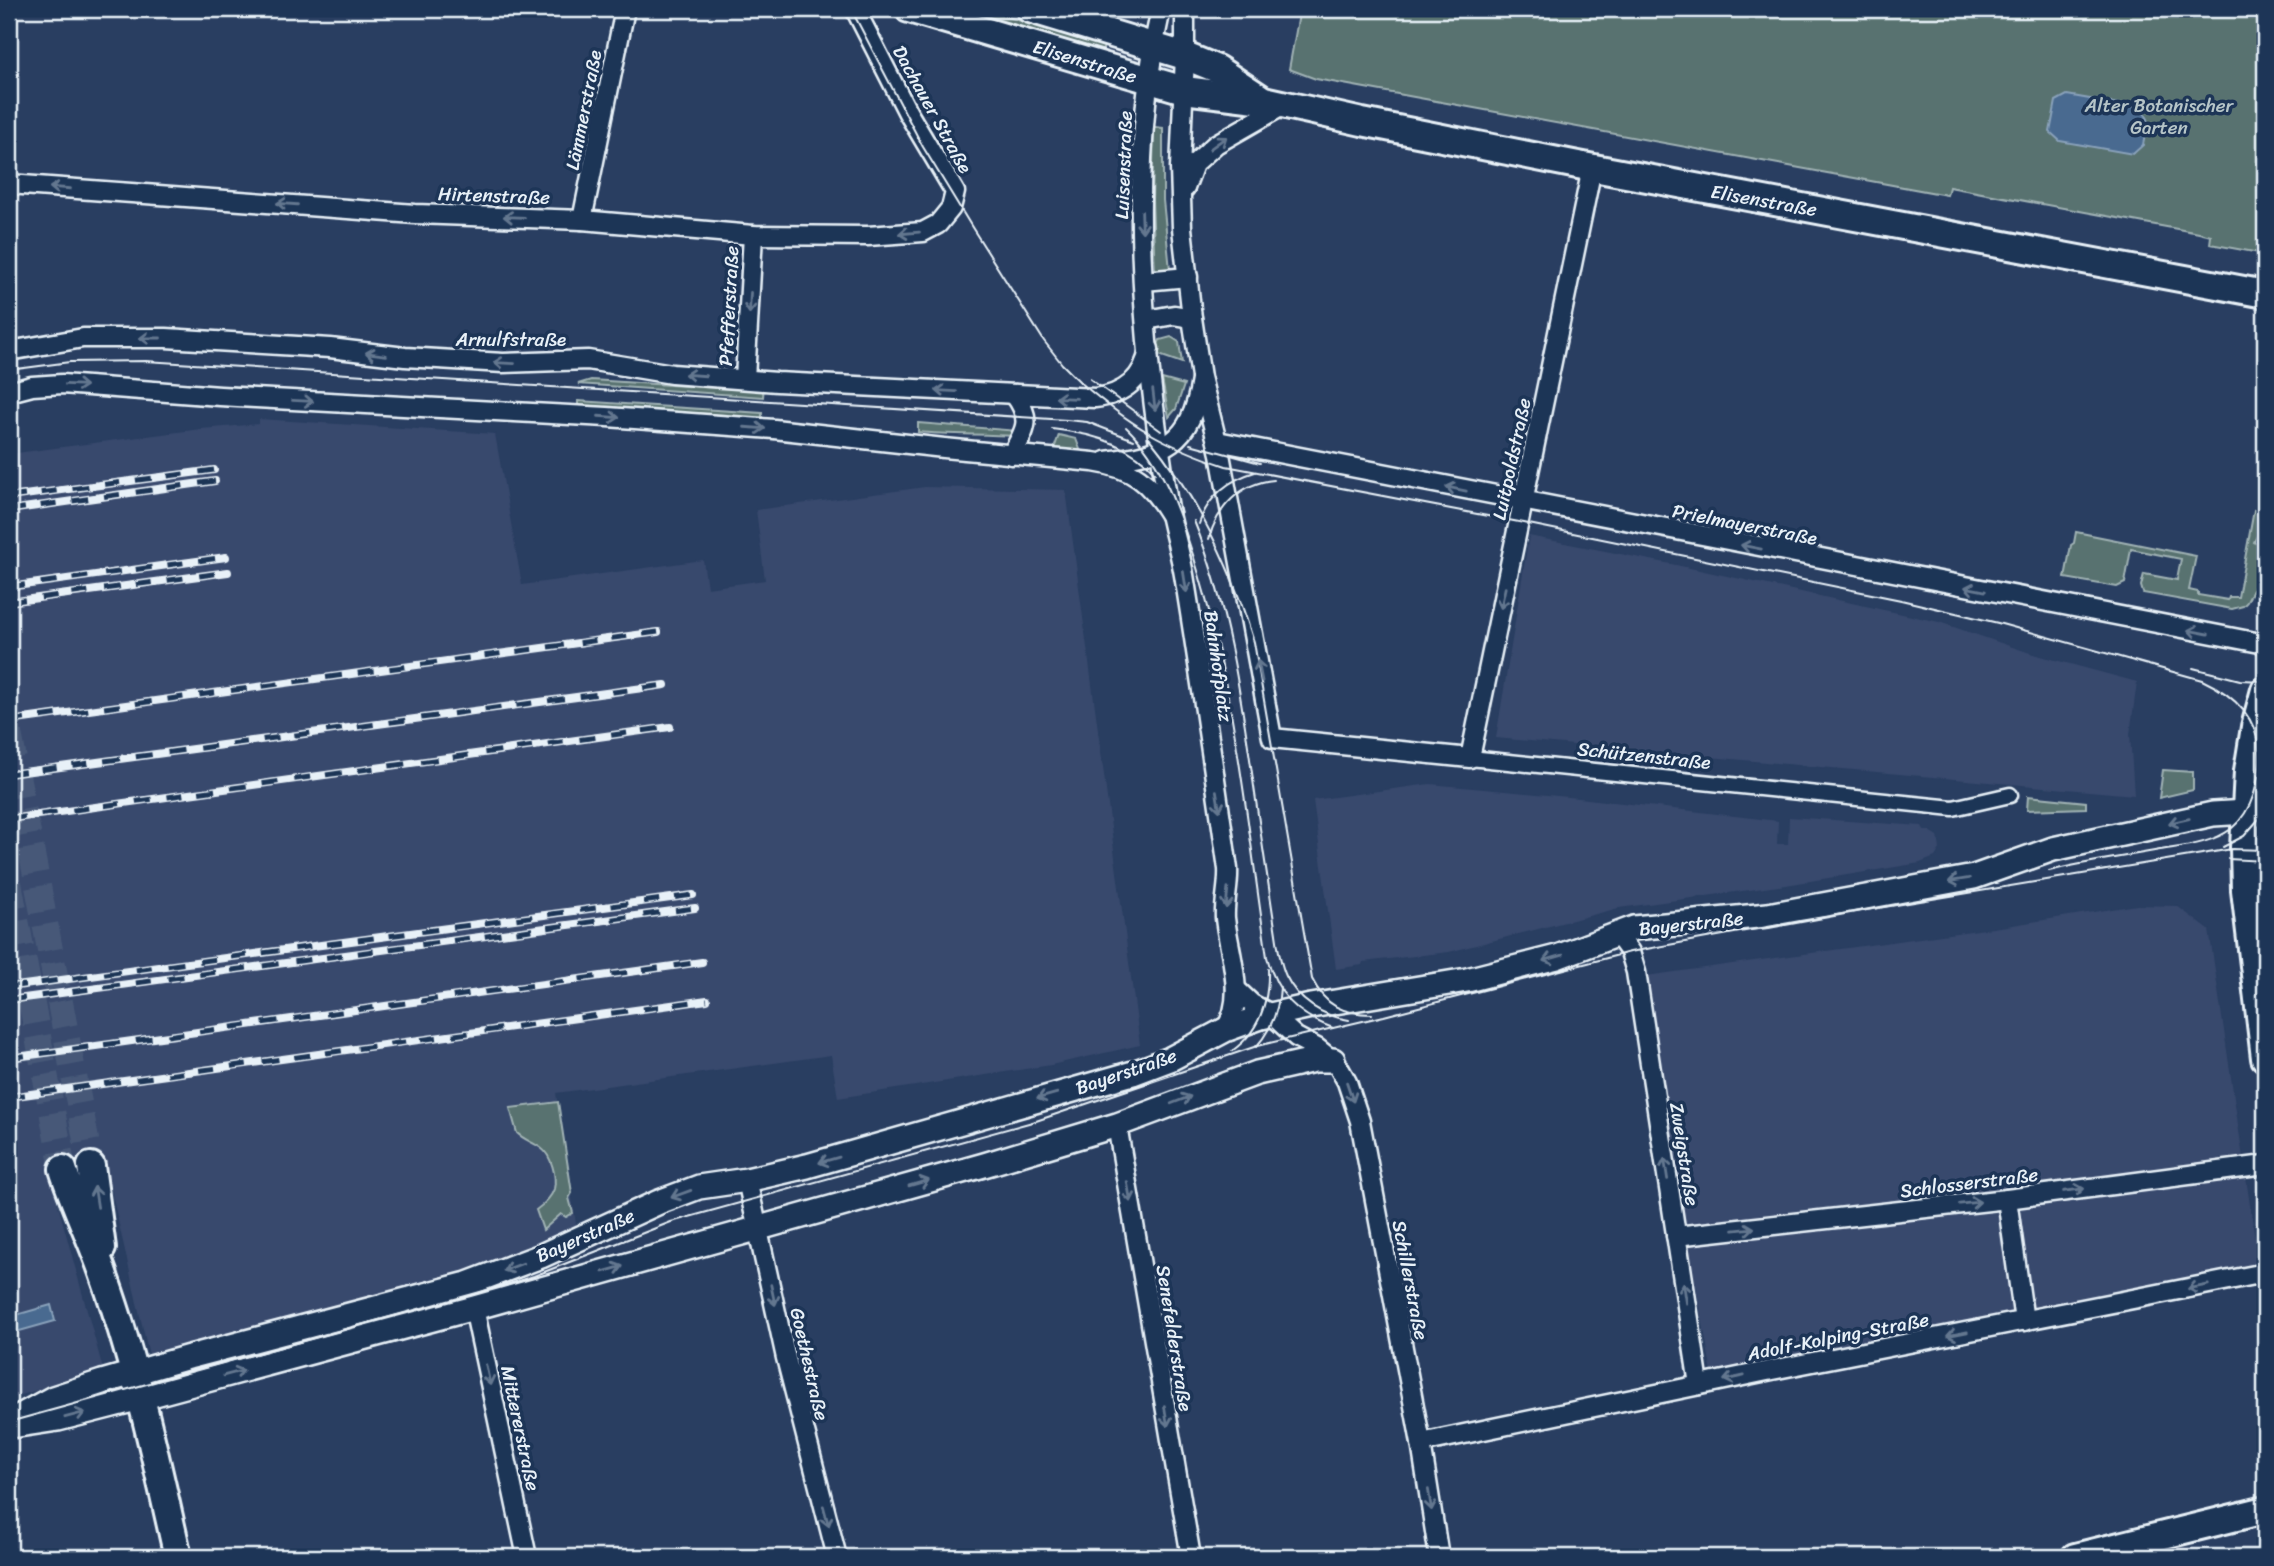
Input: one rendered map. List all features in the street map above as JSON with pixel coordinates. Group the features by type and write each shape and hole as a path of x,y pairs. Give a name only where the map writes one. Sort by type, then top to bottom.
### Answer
{"main road":[{"name":"Elisenstraße","path":"909,9 1184,90 1274,102 1592,168 2265,294"},
{"name":"Elisenstraße","path":"1030,9 1185,56 1217,69 1274,102"},
{"path":"2265,690 2250,753 2255,814 2244,876 2265,1058"},
{"path":"91,1166 105,1278"},
{"path":"63,1170 105,1278 140,1398 178,1557"},
{"path":"2075,1557 2265,1510"}],"street":[{"name":"Lämmerstraße","path":"582,220 625,9"},
{"name":"Dachauer Straße","path":"855,9 908,113 955,192"},
{"name":"Luisenstraße","path":"1149,349 1140,170 1152,45 1161,9"},
{"path":"1093,462 1161,450 1175,441 1182,432 1197,398 1201,377 1192,318 1181,198 1185,9"},
{"path":"1181,198 1194,164 1216,144 1274,102"},
{"name":"Luitpoldstraße","path":"1470,758 1592,168"},
{"name":"Hirtenstraße","path":"9,184 415,214 582,220 753,235 868,236 923,232 938,224 945,216 951,208 955,192"},
{"name":"Pfefferstraße","path":"746,379 753,235"},
{"path":"1144,281 1188,277"},
{"path":"1146,320 1174,314 1192,318"},
{"name":"Arnulfstraße","path":"12,348 83,338 166,338 330,348 405,357 503,363 588,360 673,374 1068,398 1112,395 1127,387 1139,376 1149,349"},
{"name":"Bahnhofplatz","path":"1149,349 1170,515 1184,573 1228,881 1225,916 1236,989 1234,1012 1225,1030"},
{"name":"Bahnhofplatz","path":"1201,377 1217,441 1272,738"},
{"path":"9,392 32,386 62,384 220,396 607,417 774,429 1093,462 1110,464 1139,477 1157,494 1170,515"},
{"path":"1011,455 1019,442 1027,417 1025,408 1014,394"},
{"name":"Prielmayerstraße","path":"1217,441 2265,645"},
{"name":"Schützenstraße","path":"1272,738 1953,808 2010,795"},
{"name":"Bayerstraße","path":"9,1425 52,1398 133,1373 467,1284 541,1256 679,1194 710,1185 747,1180 807,1166 1133,1073 1170,1059 1225,1030 1271,1014 1467,981 1557,957 1617,934 1651,925 1768,915 1974,877 2053,849 2213,814 2255,814"},
{"name":"Zweigstraße","path":"1617,934 1630,952 1636,972 1699,1385"},
{"path":"1236,989 1252,1004 1271,1014 1296,1037 1333,1060"},
{"name":"Bayerstraße","path":"9,1425 58,1419 474,1308 1117,1125 1257,1073 1314,1060 1333,1060"},
{"name":"Schillerstraße","path":"1333,1060 1346,1082 1360,1121 1420,1443 1438,1557"},
{"name":"Senefelderstraße","path":"1117,1125 1191,1557"},
{"name":"Schlosserstraße","path":"1676,1236 2007,1199 2265,1165"},
{"name":"Goethestraße","path":"747,1180 786,1357 836,1557"},
{"path":"2007,1199 2024,1321"},
{"name":"Adolf-Kolping-Straße","path":"1420,1443 2265,1273"},
{"name":"Mittererstraße","path":"474,1308 527,1557"}],"shaded area":[{"path":"2067,95 2141,108 2148,119 2143,145 2133,154 2060,141 2050,132 2056,101"},
{"path":"259,419 495,434 522,585 703,560 707,588 765,580 756,510 925,487 1066,490 1140,1045 1051,1065 838,1098 831,1055 556,1093 577,1231 503,1265 150,1359 105,1164 49,1172 103,1369 9,1399 9,454 259,424"},
{"path":"1529,536 1939,622 2033,654 2137,682 2130,734 2134,795 1496,738"},
{"path":"1430,784 1778,821 1777,844 1788,844 1789,817 1922,826 1924,831 1938,836 1940,849 1935,857 1920,863 1619,908 1449,952 1363,962 1362,965 1336,969 1313,800"},
{"path":"2137,905 2177,906 2209,930 2260,1272 1712,1373 1639,977 2007,926"},
{"path":"51,1305 55,1321 9,1334 9,1317"}],"green space":[{"path":"955,9 981,9 1104,46 1102,52"},
{"name":"Alter Botanischer Garten","path":"1300,9 2265,9 2265,254 2210,244 2211,236 2199,233 1949,187 1947,195 1316,79 1289,69"},
{"path":"1154,127 1163,128 1163,200 1170,270 1155,273 1152,200"},
{"path":"1171,337 1179,342 1182,363 1159,355 1160,340"},
{"path":"1162,379 1184,385 1176,409 1169,417"},
{"path":"591,380 734,389 764,385 763,397 578,384"},
{"path":"578,401 762,413 762,423 725,415 578,406"},
{"path":"918,423 1019,431 1014,436 930,433 918,432"},
{"path":"1059,435 1076,439 1081,452 1054,449"},
{"path":"2261,502 2265,504 2265,520 2254,542 2265,548 2265,566 2243,606 2232,609 2143,593 2141,586 2144,574 2177,580 2181,559 2131,549 2125,583 2117,587 2065,578 2076,532 2196,556 2189,590 2198,592 2198,595 2228,600 2229,597 2238,597 2254,510 2259,511"},
{"path":"2163,770 2193,772 2193,790 2159,798"},
{"path":"2028,796 2086,802 2086,808 2027,810"},
{"path":"558,1102 573,1213 566,1217 561,1214 543,1230 536,1210 544,1204 554,1189 552,1166 545,1151 517,1133 510,1108"}],"tunnel":[{"path":"9,733 91,1166"},
{"path":"9,883 63,1169"}],"tram line":[{"path":"851,9 923,147 973,229 1044,341 1086,388"},
{"path":"9,370 70,362 146,361 1067,420 1087,422 1134,440"},
{"path":"1090,379 1161,431"},
{"path":"1080,382 1115,410 1165,442 1226,466 1519,522 1901,600 1998,623 2202,680 2233,699 2248,717 2259,751 2259,772 2254,794 2239,822 2223,834 2197,844 2049,871"},
{"path":"1126,427 1160,471 1176,505 1208,607 1230,706 1271,970 1290,1002 1309,1017 1333,1028"},
{"path":"1052,429 1108,441 1134,454 1155,473"},
{"path":"1149,438 1198,509 1224,561 1254,642 1312,979 1323,996 1336,1007 1372,1014"},
{"path":"1190,444 1260,463"},
{"path":"1199,524 1220,491 1245,475 1255,472"},
{"path":"1209,539 1218,517 1232,499 1251,486 1274,480"},
{"path":"1194,521 1208,560 1230,643 1282,966 1291,985 1304,1000 1320,1011 1349,1020"},
{"path":"2193,668 2240,680 2265,681"},
{"path":"2223,847 2244,836 2265,812"},
{"path":"9,1422 502,1286 671,1222 1036,1121 1257,1046 1630,952 2232,849 2265,850"},
{"path":"2228,859 2265,861"},
{"path":"1232,1051 1250,1034 1261,1015 1267,993 1268,969"},
{"path":"1256,1047 1274,1019 1280,987"}],"railway":[{"path":"9,497 214,470"},
{"path":"9,510 215,481"},
{"path":"9,587 226,557"},
{"path":"9,602 228,572"},
{"path":"9,721 658,632"},
{"path":"9,774 665,685"},
{"path":"9,819 670,727"},
{"path":"9,987 693,895"},
{"path":"9,1000 695,908"},
{"path":"9,1058 702,962"},
{"path":"9,1097 707,1000"}]}
